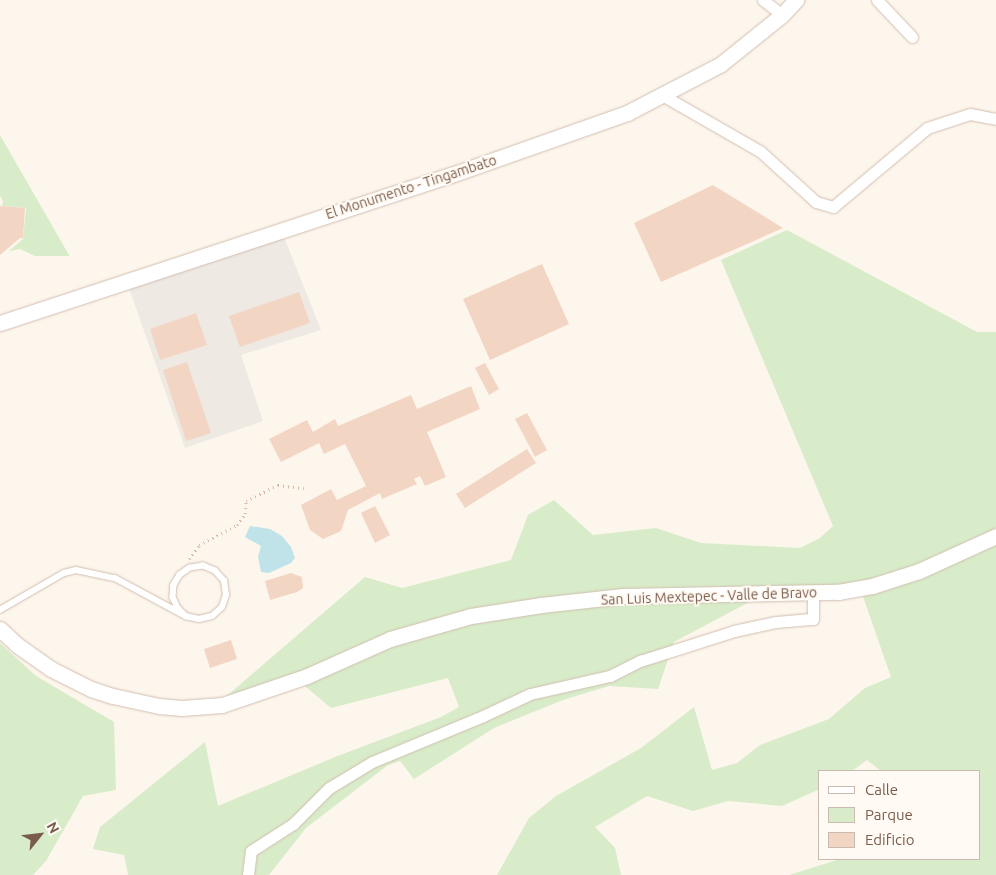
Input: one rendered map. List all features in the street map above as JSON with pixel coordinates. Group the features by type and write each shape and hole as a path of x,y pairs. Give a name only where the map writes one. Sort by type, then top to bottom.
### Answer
{"main road":[{"name":"El Monumento - Tingambato","path":"0,324 451,175 627,113 721,64 782,15 796,0"},
{"name":"San Luis Mextepec - Valle de Bravo","path":"0,629 17,645 51,669 90,688 136,702 182,708 222,705 307,676 390,639 471,616 541,605 623,596 838,592 872,586 920,571 996,536"}],"street":[{"path":"763,0 782,15"},
{"path":"877,0 912,37"},
{"path":"662,95 761,152 816,202 833,207 927,128 970,114 996,119"},
{"path":"248,875 251,851 293,824 329,788 372,762 483,716 530,694 610,676 640,660 734,631 776,622 813,619 813,593"}],"lane":[{"path":"0,610 64,573 76,570 115,578 186,616 199,620 212,616 222,607 226,595 224,582 215,571 203,566 190,568 180,575 174,585 174,597 178,608 186,616"}],"path":[{"path":"190,568 189,559 194,549 231,529 241,520 246,501 278,485 304,488"}],"shaded area":[{"path":"284,237 321,330 241,355 263,421 185,448 129,288"}],"green space":[{"path":"0,135 69,256 35,256 20,249 9,251 23,239 26,208 2,206 3,201 0,196"},
{"path":"787,230 977,332 996,332 996,875 789,875 837,860 981,860 981,770 880,770 867,760 853,770 818,770 818,790 782,806 728,801 693,811 647,796 595,827 615,848 621,875 497,875 529,818 556,796 641,748 694,707 712,770 737,763 760,745 829,719 865,688 891,677 861,591 770,591 674,642 658,689 609,686 563,700 494,728 414,779 400,761 388,765 306,828 269,875 128,875 124,855 93,849 100,827 205,742 218,806 335,757 441,717 459,707 448,678 331,708 293,676 221,701 365,577 402,588 511,560 528,515 554,500 593,535 656,528 701,543 800,548 820,538 833,526 721,260"},
{"path":"0,643 36,676 114,722 116,790 83,796 46,861 33,875 0,875"}],"water":[{"path":"250,526 270,529 282,536 291,547 295,558 291,563 269,573 261,572 258,557 261,546 245,537"}],"building":[{"path":"713,185 783,228 661,282 634,223"},
{"path":"0,206 25,208 23,238 20,238 0,255"},
{"path":"542,264 569,324 490,360 463,299"},
{"path":"299,292 310,323 240,347 229,316"},
{"path":"196,313 207,345 160,360 150,329"},
{"path":"187,362 211,433 186,441 163,370"},
{"path":"485,363 499,389 489,395 475,368"},
{"path":"471,386 480,409 427,432 446,477 425,486 420,476 414,479 417,484 382,499 380,493 348,510 341,531 323,539 310,530 301,505 331,489 337,500 366,486 345,444 324,454 319,443 281,462 269,439 307,420 313,432 335,419 338,426 411,395 417,409"},
{"path":"527,413 547,450 535,457 515,419"},
{"path":"527,449 536,463 465,508 456,494"},
{"path":"375,506 390,535 375,543 361,513"},
{"path":"291,573 302,577 303,588 297,592 270,600 265,581"},
{"path":"231,640 237,659 210,668 204,649"}]}
